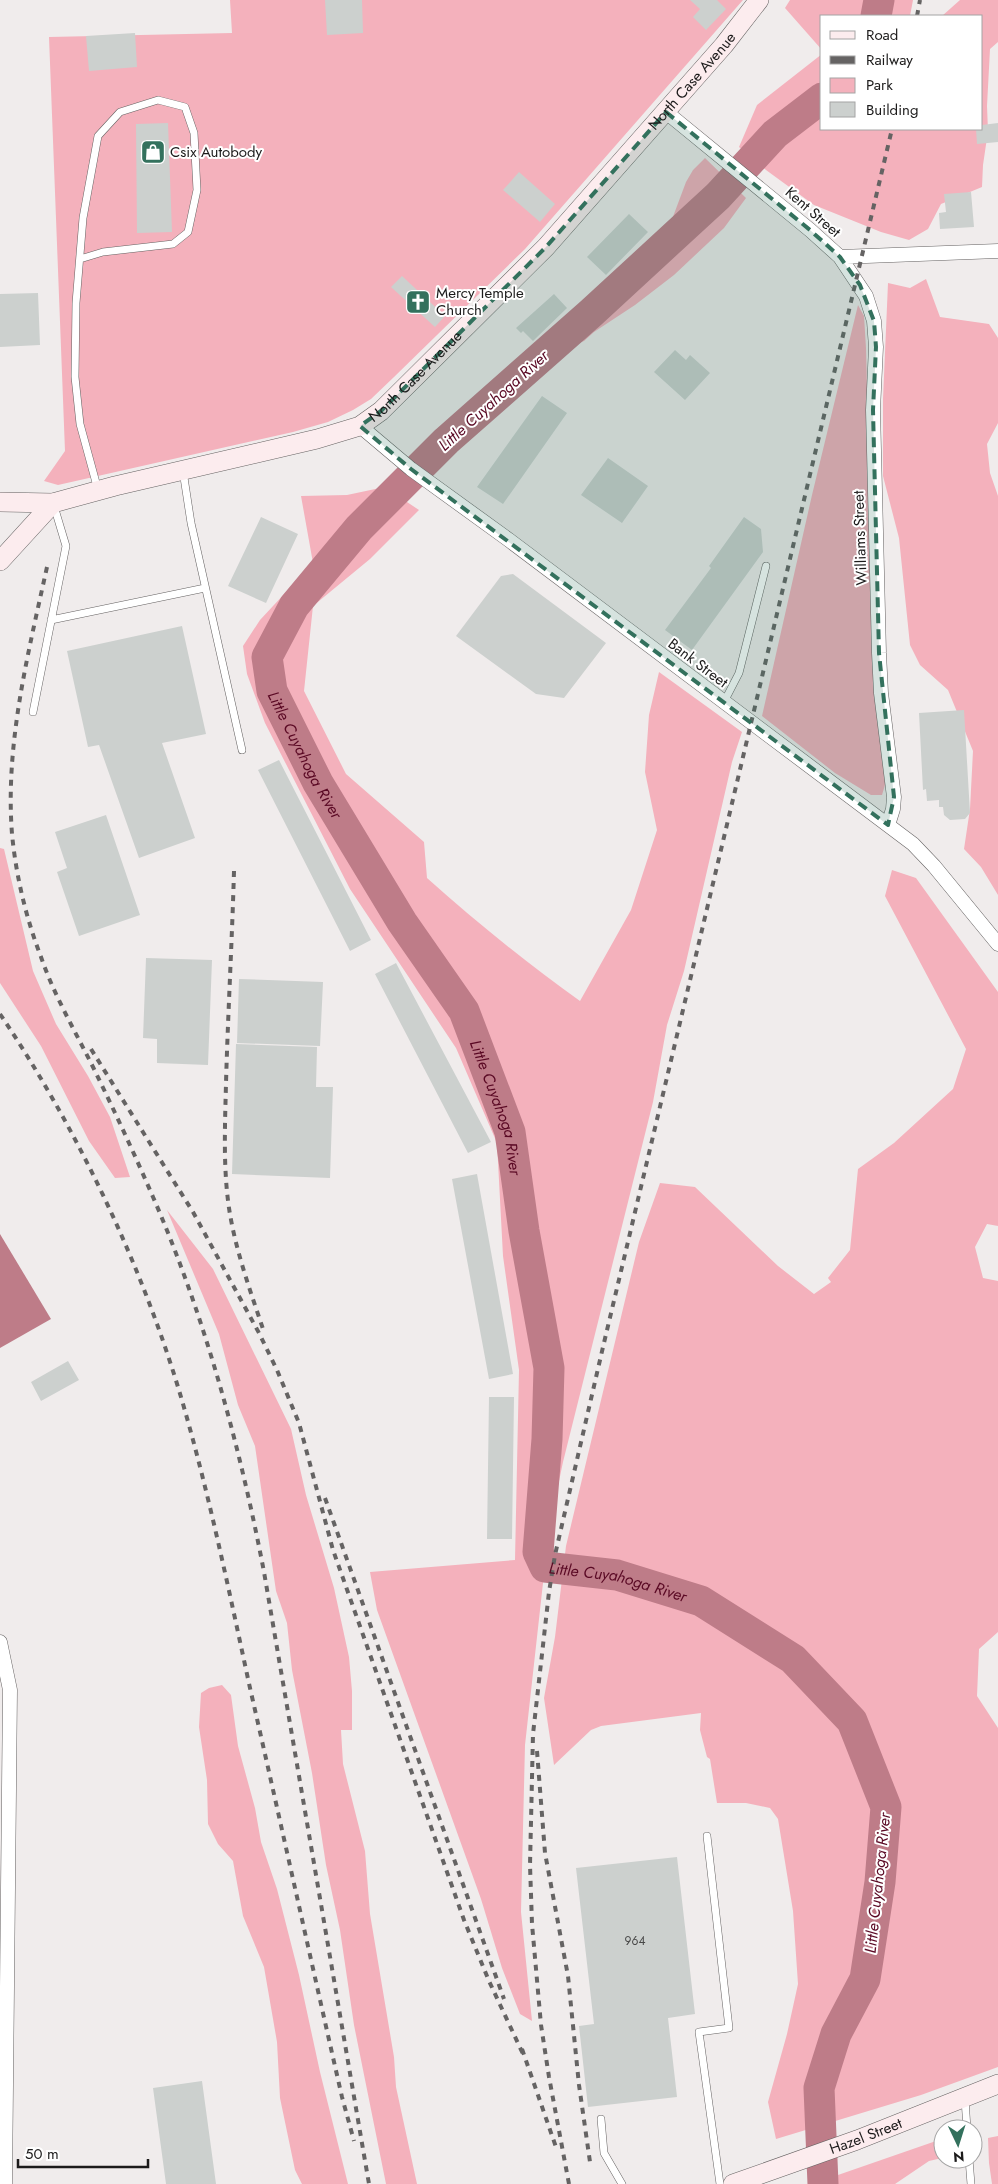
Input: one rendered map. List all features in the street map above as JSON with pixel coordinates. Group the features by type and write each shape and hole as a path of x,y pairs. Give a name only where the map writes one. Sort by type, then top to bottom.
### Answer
{"street":[{"name":"North Case Avenue","path":"0,502 53,503 317,439 360,426 381,411 546,247 724,45 759,0"},
{"name":"Kent Street","path":"666,112 773,199 840,257 998,250"},
{"name":"Williams Street","path":"840,257 866,296 874,321 876,370 872,410 879,653 881,693 894,797 893,809 888,825"},
{"name":"Bank Street","path":"360,426 442,491 913,844 934,866 998,944"},
{"path":"0,561 53,503"},
{"path":"0,1642 10,1690 4,1837 3,2056 5,2184"},
{"name":"Hazel Street","path":"733,2184 857,2140 998,2084"}],"lane":[{"path":"80,259 103,252 173,244 188,232 197,190 194,133 186,107 158,100 120,112 98,136 83,218 76,303 75,377 80,424 98,491"},
{"path":"183,470 191,523 242,750"},
{"path":"33,712 66,546 53,503"},
{"path":"724,702 739,674 766,566"},
{"path":"52,620 206,588"},
{"path":"707,1836 728,2028 698,2032 720,2184"},
{"path":"965,2098 966,2119"},
{"path":"601,2119 604,2152 622,2184"},
{"path":"970,2169 971,2184"}],"highlighted area":[{"path":"666,112 810,230 840,257 860,285 874,321 876,347 873,410 879,653 894,797 888,825 411,469 360,426 381,411 546,247"}],"green space":[{"path":"230,0 743,0 525,249 371,399 328,422 293,432 58,485 44,481 65,451 49,37 232,33"},
{"path":"790,0 913,0 910,15 820,15 820,48 785,8"},
{"path":"960,0 998,0 998,42 990,49 987,106 988,131 982,187 941,204 928,229 909,240 881,232 814,205 766,170 739,147 757,105 820,56 820,130 983,130 983,15 943,15"},
{"path":"705,158 746,198 724,228 674,275 635,305 594,332 584,341 567,348 556,347 555,338 592,305 671,222 686,182 693,170"},
{"path":"926,279 940,317 989,324 998,338 998,423 987,444 990,473 998,496 998,895 981,867 964,849 970,809 973,751 948,690 920,665 910,645 899,538 883,476 883,399 888,283 910,288"},
{"path":"858,305 864,316 866,348 873,617 885,762 885,785 882,795 871,795 835,773 762,716 812,495"},
{"path":"380,488 398,496 419,510 370,559 313,606 304,691 346,774 424,842 427,878 502,942 580,1001 631,910 657,830 645,772 649,715 659,672 742,732 732,762 684,971 667,1025 653,1102 563,1462 549,1529 525,1745 521,1912 532,2021 520,2014 502,1968 481,1899 377,1610 370,1572 515,1560 519,1370 503,1256 497,1143 456,1048 350,889 265,723 247,674 243,646 260,620 313,563 301,496 347,495"},
{"path":"0,848 4,849 33,971 56,1024 88,1076 110,1117 130,1177 115,1178 89,1141 41,1046 0,983"},
{"path":"892,870 916,878 998,992 998,1226 987,1224 975,1247 983,1278 998,1281 998,1632 979,1649 977,1696 998,1728 998,2067 921,2095 776,2139 768,2102 787,2034 798,1984 793,1911 778,1819 770,1808 746,1803 717,1803 710,1759 707,1757 700,1730 701,1713 601,1726 591,1730 554,1765 544,1698 555,1637 566,1546 639,1242 660,1183 695,1187 778,1266 814,1294 831,1282 828,1278 850,1250 858,1169 894,1143 953,1089 966,1049 885,896"},
{"path":"167,1210 213,1269 291,1429 306,1495 334,1588 349,1657 352,1691 352,1730 341,1730 343,1764 365,1851 370,1914 394,2057 396,2087 417,2184 386,2184 354,2025 340,1930 326,1865 312,1773 292,1670 287,1623 276,1591 255,1446 238,1405 219,1334"},
{"path":"222,1685 231,1695 238,1746 255,1808 261,1842 277,1889 299,1975 320,2072 348,2184 302,2184 295,2170 280,2098 277,2042 264,1967 243,1916 233,1861 218,1844 208,1824 207,1780 199,1727 201,1693 209,1688"},
{"path":"998,2136 998,2184 992,2184 988,2138"},
{"path":"933,2142 933,2160 895,2184 812,2184"}],"shaded area":[{"path":"0,1234 51,1319 0,1348"}],"building":[{"path":"325,0 362,0 363,33 327,35"},
{"path":"690,0 717,0 726,9 706,30 693,17 700,9"},
{"path":"135,33 137,67 89,71 86,36"},
{"name":"Csix Autobody","path":"168,123 172,232 137,233 136,124"},
{"path":"998,123 998,142 977,144 976,130 983,130 983,125"},
{"path":"519,172 555,204 540,222 503,190"},
{"path":"971,192 974,227 940,229 939,213 946,212 944,194"},
{"path":"629,214 648,232 606,275 587,257"},
{"name":"Mercy Temple Church","path":"402,276 445,316 435,327 391,287"},
{"path":"38,293 40,345 0,347 0,294"},
{"path":"554,294 567,308 533,341 523,331 521,333 516,328"},
{"path":"675,350 686,360 690,355 710,373 685,400 654,372"},
{"path":"542,396 567,413 503,504 477,487"},
{"path":"608,458 648,486 622,523 581,495"},
{"path":"261,517 298,534 266,603 228,586"},
{"path":"744,517 761,529 763,552 692,650 665,630 711,568 709,566"},
{"path":"513,574 606,643 564,698 536,694 456,636 501,576"},
{"path":"182,626 206,734 162,743 195,838 139,858 99,745 88,747 67,651"},
{"path":"964,710 970,813 965,819 950,820 944,815 943,807 939,807 939,800 927,801 926,789 923,790 919,713"},
{"path":"279,760 371,940 350,951 258,770"},
{"path":"106,815 140,915 79,936 57,872 67,868 55,832"},
{"path":"146,958 212,960 208,1065 157,1063 157,1039 143,1038"},
{"path":"396,963 491,1142 468,1153 375,974"},
{"path":"239,979 323,982 320,1046 237,1043"},
{"path":"236,1044 317,1047 316,1087 333,1087 330,1178 232,1174"},
{"path":"477,1174 513,1374 489,1379 452,1179"},
{"path":"68,1361 79,1380 41,1401 31,1382"},
{"path":"489,1397 514,1397 512,1539 487,1539"},
{"path":"677,1857 695,2014 668,2018 677,2097 588,2107 579,2026 594,2024 576,1868"},
{"path":"202,2081 216,2184 166,2184 153,2088"}],"waterway":[{"name":"Little Cuyahoga River","path":"876,15 879,0"},
{"name":"Little Cuyahoga River","path":"820,100 775,134 718,196 591,313 446,441 359,528 294,606 267,657 272,691 318,783 402,922 464,1011 510,1132 524,1231 549,1368 547,1439 538,1552 545,1567 617,1575 701,1601 793,1659 852,1721 886,1807 880,1882 865,1979 836,2034 819,2088 823,2184"}],"railway":[{"path":"917,15 920,0"},
{"path":"569,2184 541,2025 532,1924 530,1865 533,1734 549,1592 555,1555 603,1347 892,130"},
{"path":"47,567 20,699 12,767 12,834 22,897 52,985 124,1132 171,1242 204,1334 232,1429 264,1572 369,2184"},
{"path":"234,871 226,1083 226,1177 235,1239 264,1332"},
{"path":"0,1014 55,1103 105,1199 147,1298 181,1397 201,1469 218,1542 330,2046 354,2141"},
{"path":"91,1049 193,1212 277,1370 299,1423 333,1550 464,1920 489,1981 523,2054"},
{"path":"325,1498 504,1999"},
{"path":"537,1751 545,1853 568,1976 579,2085 590,2162"},
{"path":"522,2049 557,2150"}],"place":[{"name":"Csix Autobody","path":"153,152"},
{"name":"Mercy Temple Church","path":"418,302"}]}
